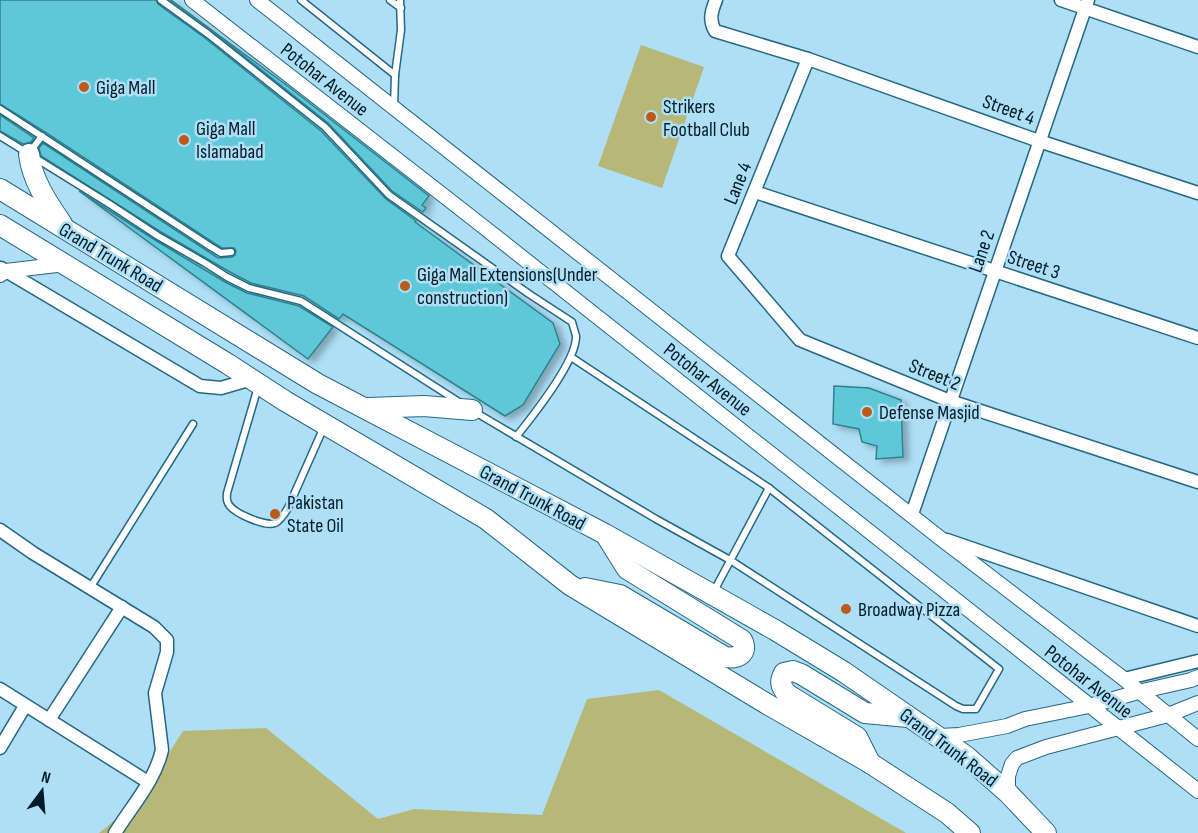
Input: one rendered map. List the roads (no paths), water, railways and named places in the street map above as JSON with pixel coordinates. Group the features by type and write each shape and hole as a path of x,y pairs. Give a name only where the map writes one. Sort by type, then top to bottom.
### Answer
{"highway":[{"path":"29,154 30,165 45,199 65,229"},
{"name":"Grand Trunk Road","path":"0,189 318,384 606,534 844,672 966,756 1008,792 1046,833"},
{"name":"Grand Trunk Road","path":"0,225 256,382 486,519 570,585 767,704 870,762 947,813 970,833"},
{"path":"365,408 424,406 472,410"},
{"path":"570,585 620,595 725,657 740,656 744,650 742,640 627,569 606,534"},
{"path":"870,762 857,736 787,694 782,688 781,679 784,673 793,671 801,674 865,713 910,717"}],"street":[{"name":"Potohar Avenue","path":"192,0 471,217 1198,791"},
{"name":"Potohar Avenue","path":"257,0 940,538 1197,737"},
{"name":"Street 4","path":"716,0 711,14 711,25 715,31 808,59 1039,141 1198,193"},
{"path":"1061,0 1086,4 1198,47"},
{"name":"Lane 2","path":"912,514 1086,4"},
{"name":"Lane 4","path":"728,256 808,59"},
{"name":"Street 3","path":"754,192 1198,338"},
{"name":"Street 2","path":"728,256 800,339 950,401 1198,482"},
{"path":"2,271 65,264"},
{"path":"2,271 200,386 221,388 256,382"},
{"path":"0,530 154,627 167,640 167,652 154,693 162,750 148,782 114,833"},
{"path":"940,538 1198,626"},
{"path":"49,720 122,607"},
{"path":"1124,680 1198,661"},
{"path":"940,736 1007,726 1025,719 1089,706 1198,677"},
{"path":"0,689 148,782"},
{"path":"1008,792 1008,776 1017,758 1046,747 1168,716 1198,703"},
{"path":"0,748 26,706"}],"lane":[{"path":"161,0 208,34 325,128 389,195 572,322 576,337 571,357 542,404 516,437"},
{"path":"301,0 394,75"},
{"path":"390,0 401,8"},
{"path":"394,108 394,75 401,30 400,0"},
{"path":"0,109 211,247 221,253 231,252"},
{"path":"0,136 227,277 249,288 301,301 516,437 730,560 956,706 963,709 976,709 999,669 769,488 571,357"},
{"path":"29,154 42,136"},
{"path":"256,382 227,493 228,503 243,516 267,524 274,524 282,517 326,424"},
{"path":"90,588 193,424"},
{"path":"711,595 769,488"}],"place":[{"name":"Giga Mall","path":"84,87"},
{"name":"Strikers Football Club","path":"651,117"},
{"name":"Giga Mall Islamabad","path":"184,140"},
{"name":"Giga Mall Extensions(Under construction)","path":"405,286"},
{"name":"Defense Masjid","path":"867,412"},
{"name":"Pakistan State Oil","path":"275,514"},
{"name":"Broadway Pizza","path":"846,609"}]}
